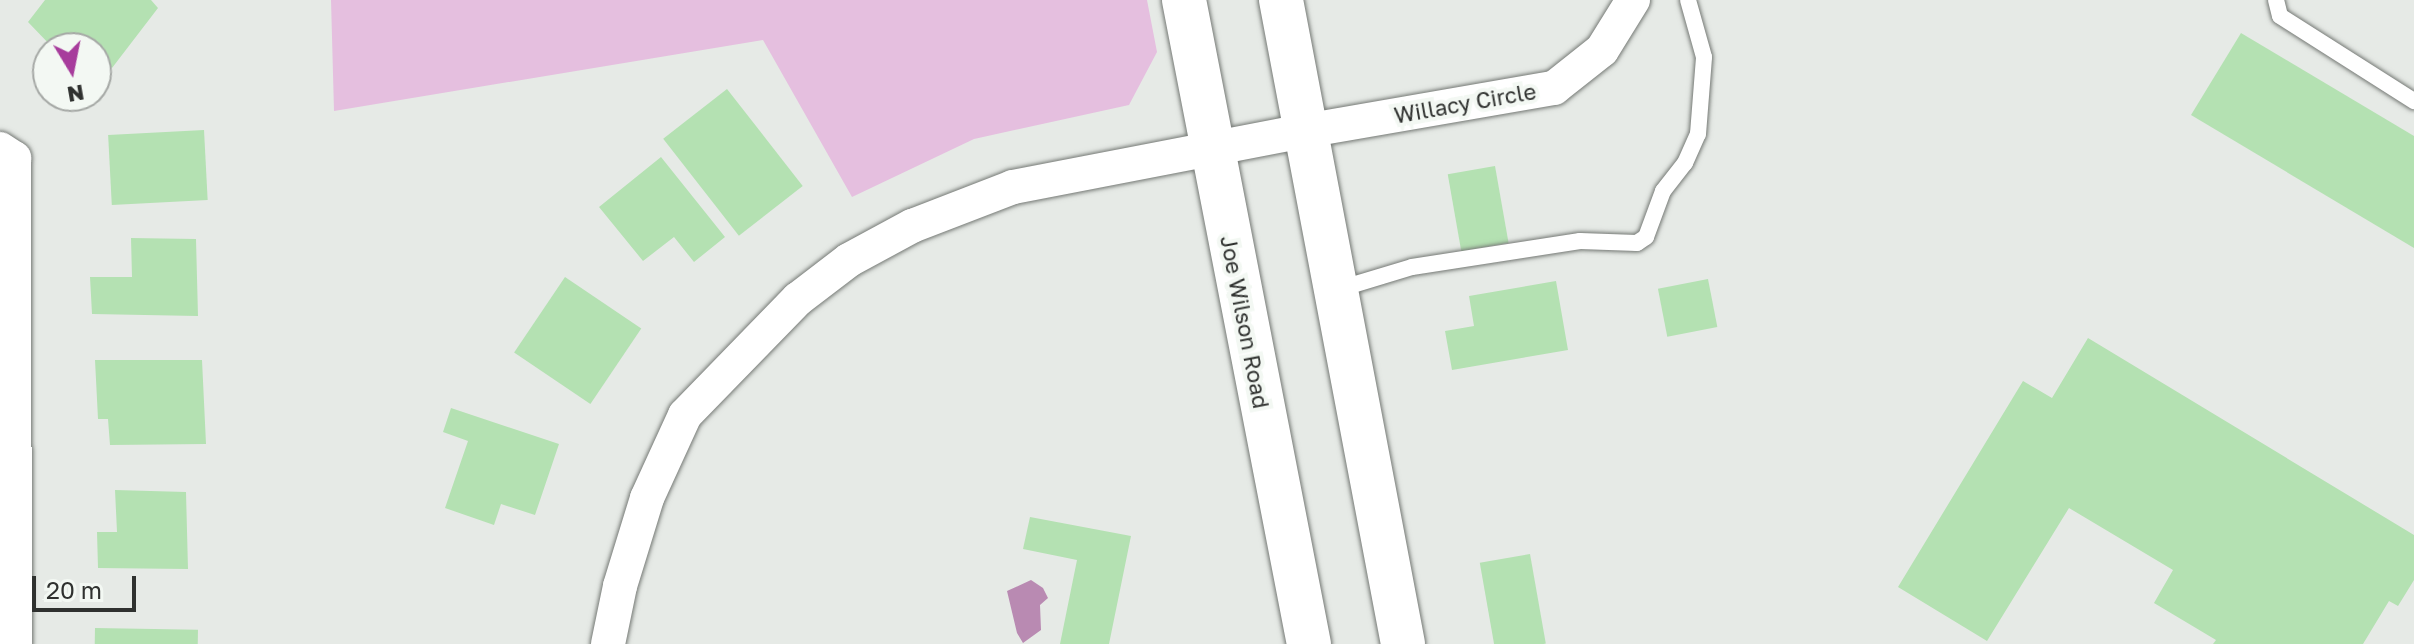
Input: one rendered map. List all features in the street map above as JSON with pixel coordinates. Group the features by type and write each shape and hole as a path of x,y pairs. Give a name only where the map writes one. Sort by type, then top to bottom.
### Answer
{"main road":[{"name":"Joe Wilson Road","path":"1184,0 1309,644"},
{"path":"1281,0 1403,644"}],"street":[{"name":"Willacy Circle","path":"608,644 620,586 647,498 685,415 798,299 849,260 912,226 1013,187 1211,148 1554,88 1602,50 1633,0"},
{"path":"0,149 14,158 11,241 15,644"}],"lane":[{"path":"1335,290 1412,267 1580,241 1637,243 1646,237 1663,191 1685,163 1698,134 1704,57 1688,0"},
{"path":"2276,0 2280,16 2414,101"}],"shaded area":[{"path":"331,0 1147,0 1157,52 1129,105 974,139 852,197 763,40 334,111"},
{"path":"1031,580 1043,588 1048,598 1040,605 1041,630 1023,643 1017,633 1007,591"}],"building":[{"path":"45,0 151,0 158,8 112,68 112,32 38,32 28,22"},
{"path":"2241,33 2414,136 2414,248 2191,115"},
{"path":"727,89 803,186 739,236 663,139"},
{"path":"204,130 208,200 112,205 108,135"},
{"path":"661,157 725,237 694,262 674,237 643,261 599,207"},
{"path":"1495,166 1509,243 1461,251 1448,174"},
{"path":"131,238 196,239 198,316 92,314 90,277 132,277"},
{"path":"565,277 641,328 590,404 514,352"},
{"path":"1708,279 1717,327 1667,337 1658,289"},
{"path":"1556,281 1568,350 1452,370 1445,331 1474,326 1469,296"},
{"path":"2088,338 2414,535 2414,580 2398,606 2389,601 2363,644 2213,644 2216,640 2154,603 2173,570 2069,508 1987,641 1898,587 2023,381 2052,398"},
{"path":"95,360 202,360 206,444 110,445 108,419 98,419"},
{"path":"451,408 559,444 535,515 501,504 494,525 445,508 468,441 443,432"},
{"path":"115,490 186,492 188,569 98,568 97,532 117,532"},
{"path":"1030,517 1131,536 1109,644 1060,644 1077,560 1023,549"},
{"path":"1530,554 1546,644 1494,644 1480,563"},
{"path":"95,628 198,630 198,644 95,644"}]}
